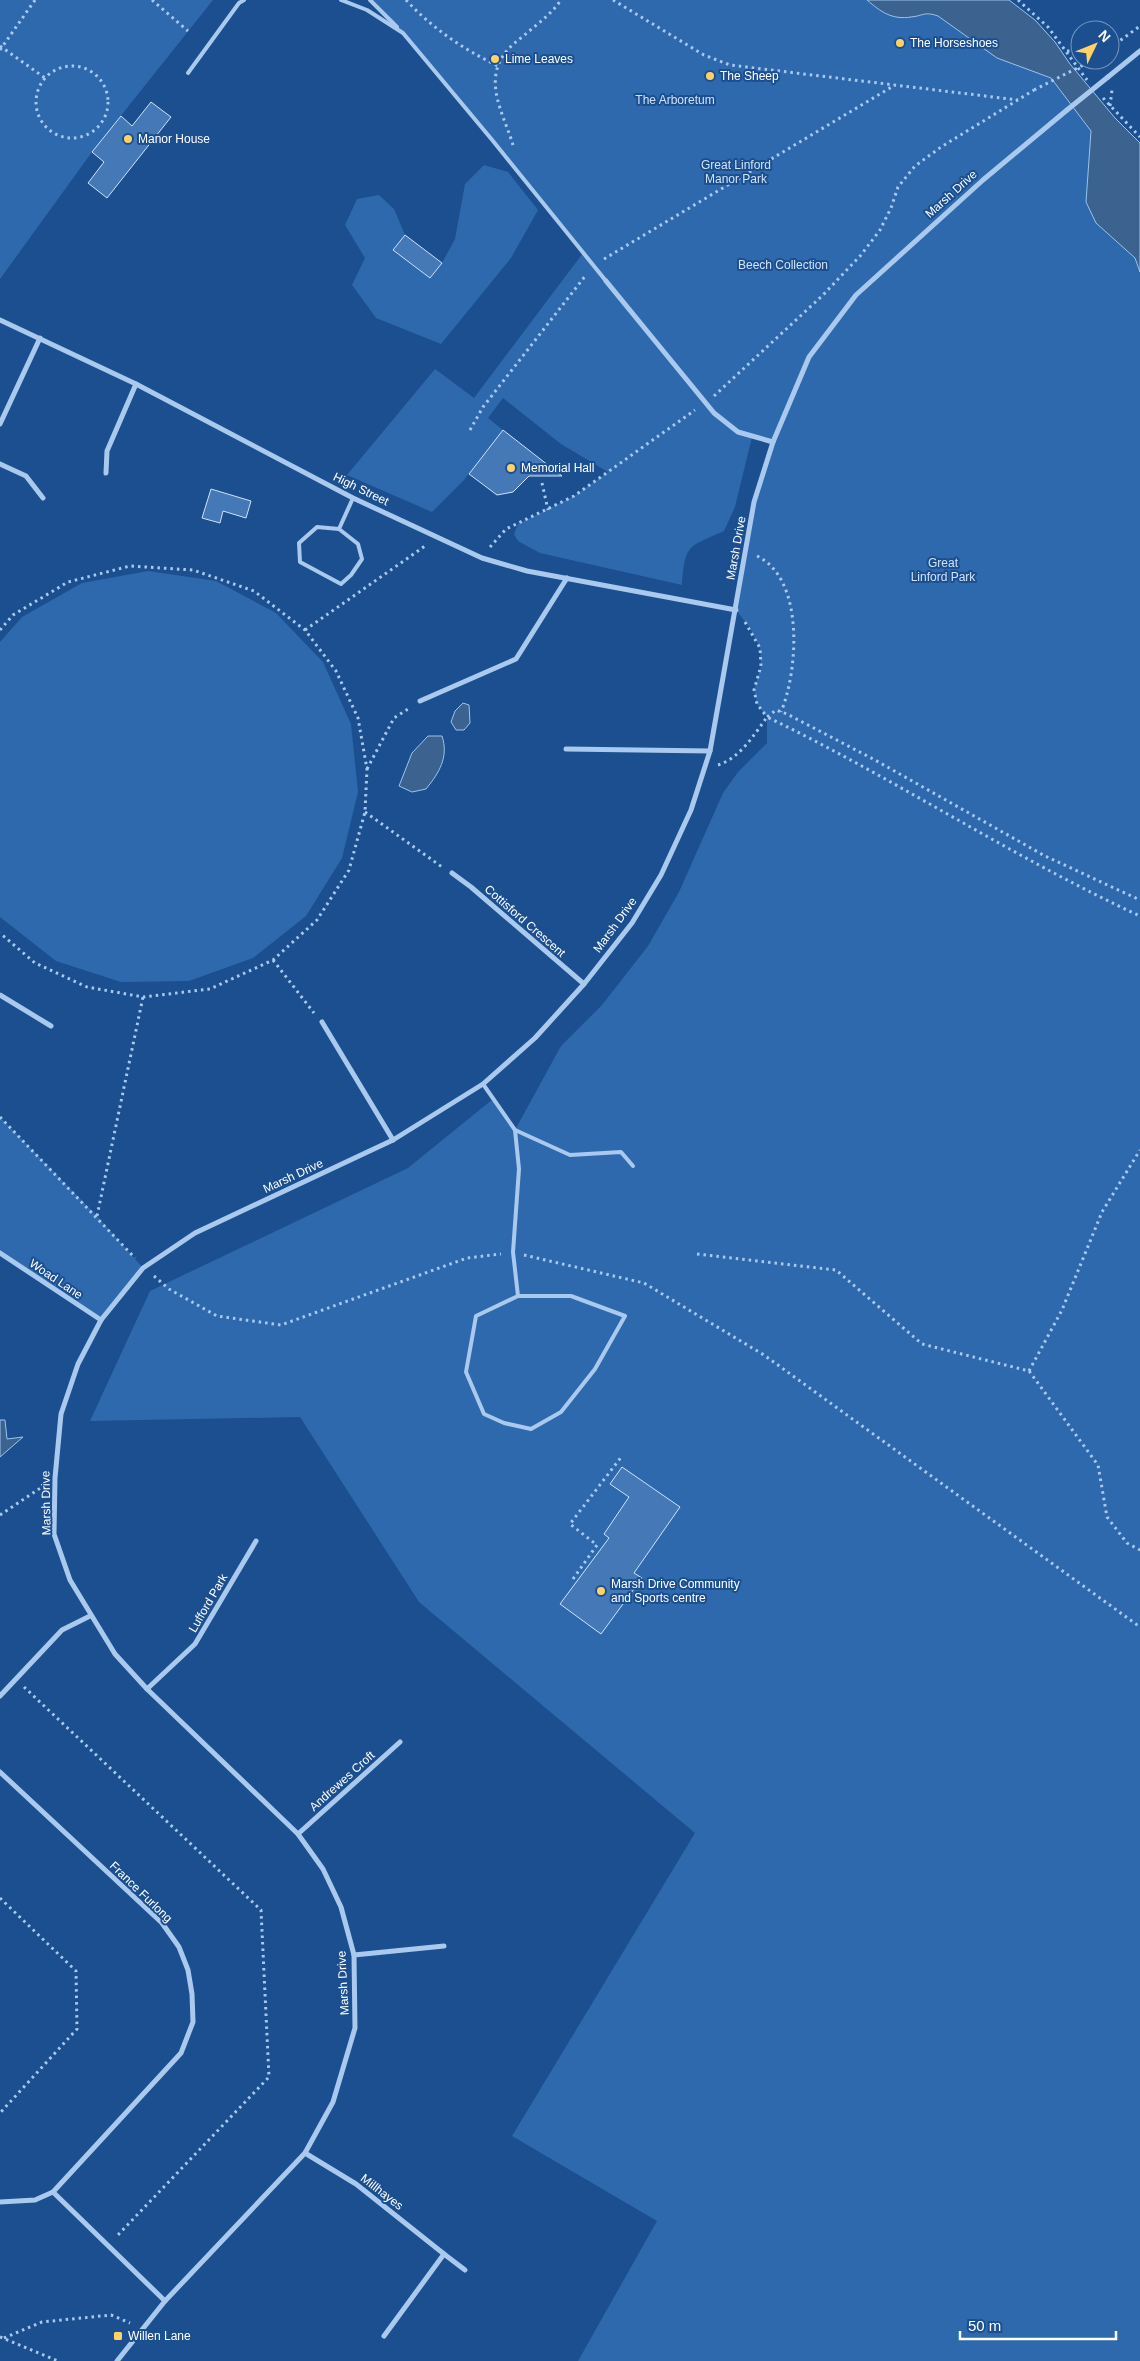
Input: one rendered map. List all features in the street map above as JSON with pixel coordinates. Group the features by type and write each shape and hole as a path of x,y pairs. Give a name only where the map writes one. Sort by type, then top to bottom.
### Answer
{"street":[{"name":"Marsh Drive","path":"117,2361 165,2301 304,2153 333,2102 355,2028 354,1955 341,1906 323,1869 298,1834 147,1689 115,1654 90,1616 70,1580 54,1534 55,1478 61,1414 78,1364 101,1320 143,1268 195,1234 393,1140 483,1084 535,1038 584,984 632,924 661,875 691,810 710,751 754,502 773,442 809,357 856,295 982,180 1140,51"},
{"path":"606,281 714,413 738,432 773,442"},
{"name":"High Street","path":"0,320 136,384 353,498 482,558 527,571 736,610"},
{"path":"0,424 40,338"},
{"path":"106,474 106,451 136,384"},
{"path":"0,464 26,476 43,498"},
{"path":"420,701 516,659 567,578"},
{"path":"566,749 710,751"},
{"name":"Cottisford Crescent","path":"452,874 471,887 584,984"},
{"path":"0,995 52,1026"},
{"path":"322,1022 393,1140"},
{"name":"Woad Lane","path":"0,1254 101,1320"},
{"name":"Lufford Park","path":"147,1689 196,1644 256,1541"},
{"path":"0,1696 62,1630 90,1616"},
{"name":"Andrewes Croft","path":"298,1834 400,1742"},
{"name":"France Furlong","path":"0,1772 162,1923 179,1948 188,1970 192,1994 193,2022 181,2053 53,2192 35,2200 0,2202"},
{"path":"354,1955 444,1946"},
{"name":"Millhayes","path":"304,2153 356,2184 465,2270"},
{"path":"53,2192 165,2301"},
{"path":"384,2336 444,2254"}],"lane":[{"path":"188,73 239,3 244,0"},
{"path":"341,0 368,10 403,33"},
{"path":"370,0 403,33 494,141 606,281"},
{"path":"339,529 353,498"},
{"path":"317,526 339,529 358,544 362,559 351,575 341,584 300,562 299,543 317,526"},
{"path":"483,1084 515,1130 519,1168 513,1252 518,1296"},
{"path":"515,1130 570,1155 621,1152 633,1166"},
{"path":"518,1296 570,1296 626,1316 595,1369 561,1412 531,1428 504,1423 484,1414 466,1372 476,1316 518,1296"}],"path":[{"path":"36,0 1,48 45,78"},
{"path":"152,0 188,31"},
{"path":"406,0 423,18 449,38 498,66"},
{"path":"514,149 499,107 495,84 498,66 510,47 549,14 561,0"},
{"path":"613,0 704,55 730,65 1019,100"},
{"path":"1018,0 1048,27 1091,84"},
{"path":"1120,41 1140,26"},
{"path":"66,67 82,68 97,77 104,86 108,97 108,109 104,120 97,129 87,135 74,139 62,137 51,132 42,124 37,112 36,100 39,88 45,78 54,71 66,67"},
{"path":"482,558 495,539 506,529 574,496 705,403 781,335 861,255 880,230 891,208 898,187 915,166 941,147 1034,90 1073,70"},
{"path":"470,430 483,407 593,266 896,85"},
{"path":"1101,97 1140,137"},
{"path":"542,483 548,510"},
{"path":"305,630 438,537"},
{"path":"745,550 762,558 776,571 789,600 794,641 793,672 788,695 781,712"},
{"path":"0,630 13,615 68,582 130,566 194,570 254,591 305,630 336,671 358,718 367,770 365,812 349,870 317,920 273,960 210,989 143,997 87,987 35,963 0,933"},
{"path":"736,610 750,628 760,648 761,666 754,690 757,704 767,717 854,762 1043,867 1140,916"},
{"path":"367,770 394,718 420,701"},
{"path":"705,767 721,764 736,755 767,717 776,710 876,760 1045,856 1140,900"},
{"path":"365,812 452,874"},
{"path":"273,960 322,1022"},
{"path":"97,1216 143,997"},
{"path":"0,1118 97,1216 143,1268 170,1289 217,1316 281,1325 467,1258 513,1252 644,1283 748,1345 1140,1627"},
{"path":"1029,1371 1062,1310 1102,1212 1140,1150"},
{"path":"697,1254 836,1270 922,1344 1029,1371 1098,1465 1107,1517 1127,1543 1140,1550"},
{"path":"573,1579 598,1545 570,1524 622,1456"},
{"path":"0,1515 55,1478"},
{"path":"0,1898 76,1971 78,2029 0,2112"},
{"path":"2,2338 42,2322 111,2315 143,2328"},
{"path":"2,2338 58,2361"}],"green space":[{"path":"0,0 213,0 92,152 0,279"},
{"path":"370,0 867,0 892,16 904,18 927,14 938,16 997,58 1051,78 1091,131 1086,202 1096,223 1135,258 1140,272 1140,2361 578,2361 657,2221 512,2136 695,1833 419,1602 300,1417 90,1421 150,1291 408,1168 493,1099 515,1130 561,1046 602,1005 648,946 679,892 723,793 738,772 767,743 767,717 757,704 754,690 761,666 760,648 750,628 736,610 754,502 773,443 752,437 735,507 724,531 696,544 687,554 682,585 540,553 518,541 514,534 518,524 574,496 608,472 561,444 503,398 488,418 503,430 464,480 432,512 347,475 435,369 474,398 583,253 403,33"},
{"path":"484,165 508,172 538,210 511,258 441,344 376,318 352,285 365,258 345,225 357,199 379,195 394,209 405,235 393,250 430,278 442,263 455,239 465,184"},
{"path":"148,571 216,581 276,613 323,662 351,724 358,792 342,858 306,916 253,958 189,981 121,982 56,961 0,917 0,642 22,617 82,583"},
{"path":"0,1117 97,1216 143,1268 101,1320 0,1253"}],"shaded area":[{"path":"867,0 1009,0 1035,20 1055,42 1070,64 1070,70 1075,70 1115,118 1140,143 1140,272 1135,258 1096,223 1086,202 1091,131 1051,78 997,58 938,16 926,14 904,18 892,16"},
{"path":"463,703 469,705 470,723 464,730 456,730 451,722 455,711"},
{"path":"428,736 442,736 444,751 442,764 426,789 412,792 399,786 412,753"},
{"path":"0,1420 5,1420 7,1439 23,1437 0,1457"}],"building":[{"name":"Manor House","path":"151,102 171,117 107,198 88,183 104,162 92,152 121,116 132,126"},
{"path":"405,235 442,263 430,278 393,250"},
{"name":"Memorial Hall","path":"503,430 562,476 529,476 513,492 497,495 469,474"},
{"path":"211,489 251,501 246,518 223,511 220,523 202,518"},
{"path":"622,1467 680,1507 634,1573 642,1578 601,1634 560,1604 609,1538 604,1534 629,1497 610,1484"}],"place":[{"name":"The Horseshoes","path":"900,43"},
{"name":"Lime Leaves","path":"495,59"},
{"name":"The Sheep","path":"710,76"},
{"name":"Manor House","path":"128,139"},
{"name":"Memorial Hall","path":"511,468"},
{"name":"Marsh Drive Community and Sports centre","path":"601,1591"},
{"name":"Willen Lane","path":"118,2336"}],"park label":[{"name":"The Arboretum","path":"675,100"},
{"name":"Great Linford Manor Park","path":"736,172"},
{"name":"Beech Collection","path":"783,265"},
{"name":"Great Linford Park","path":"943,570"}]}
